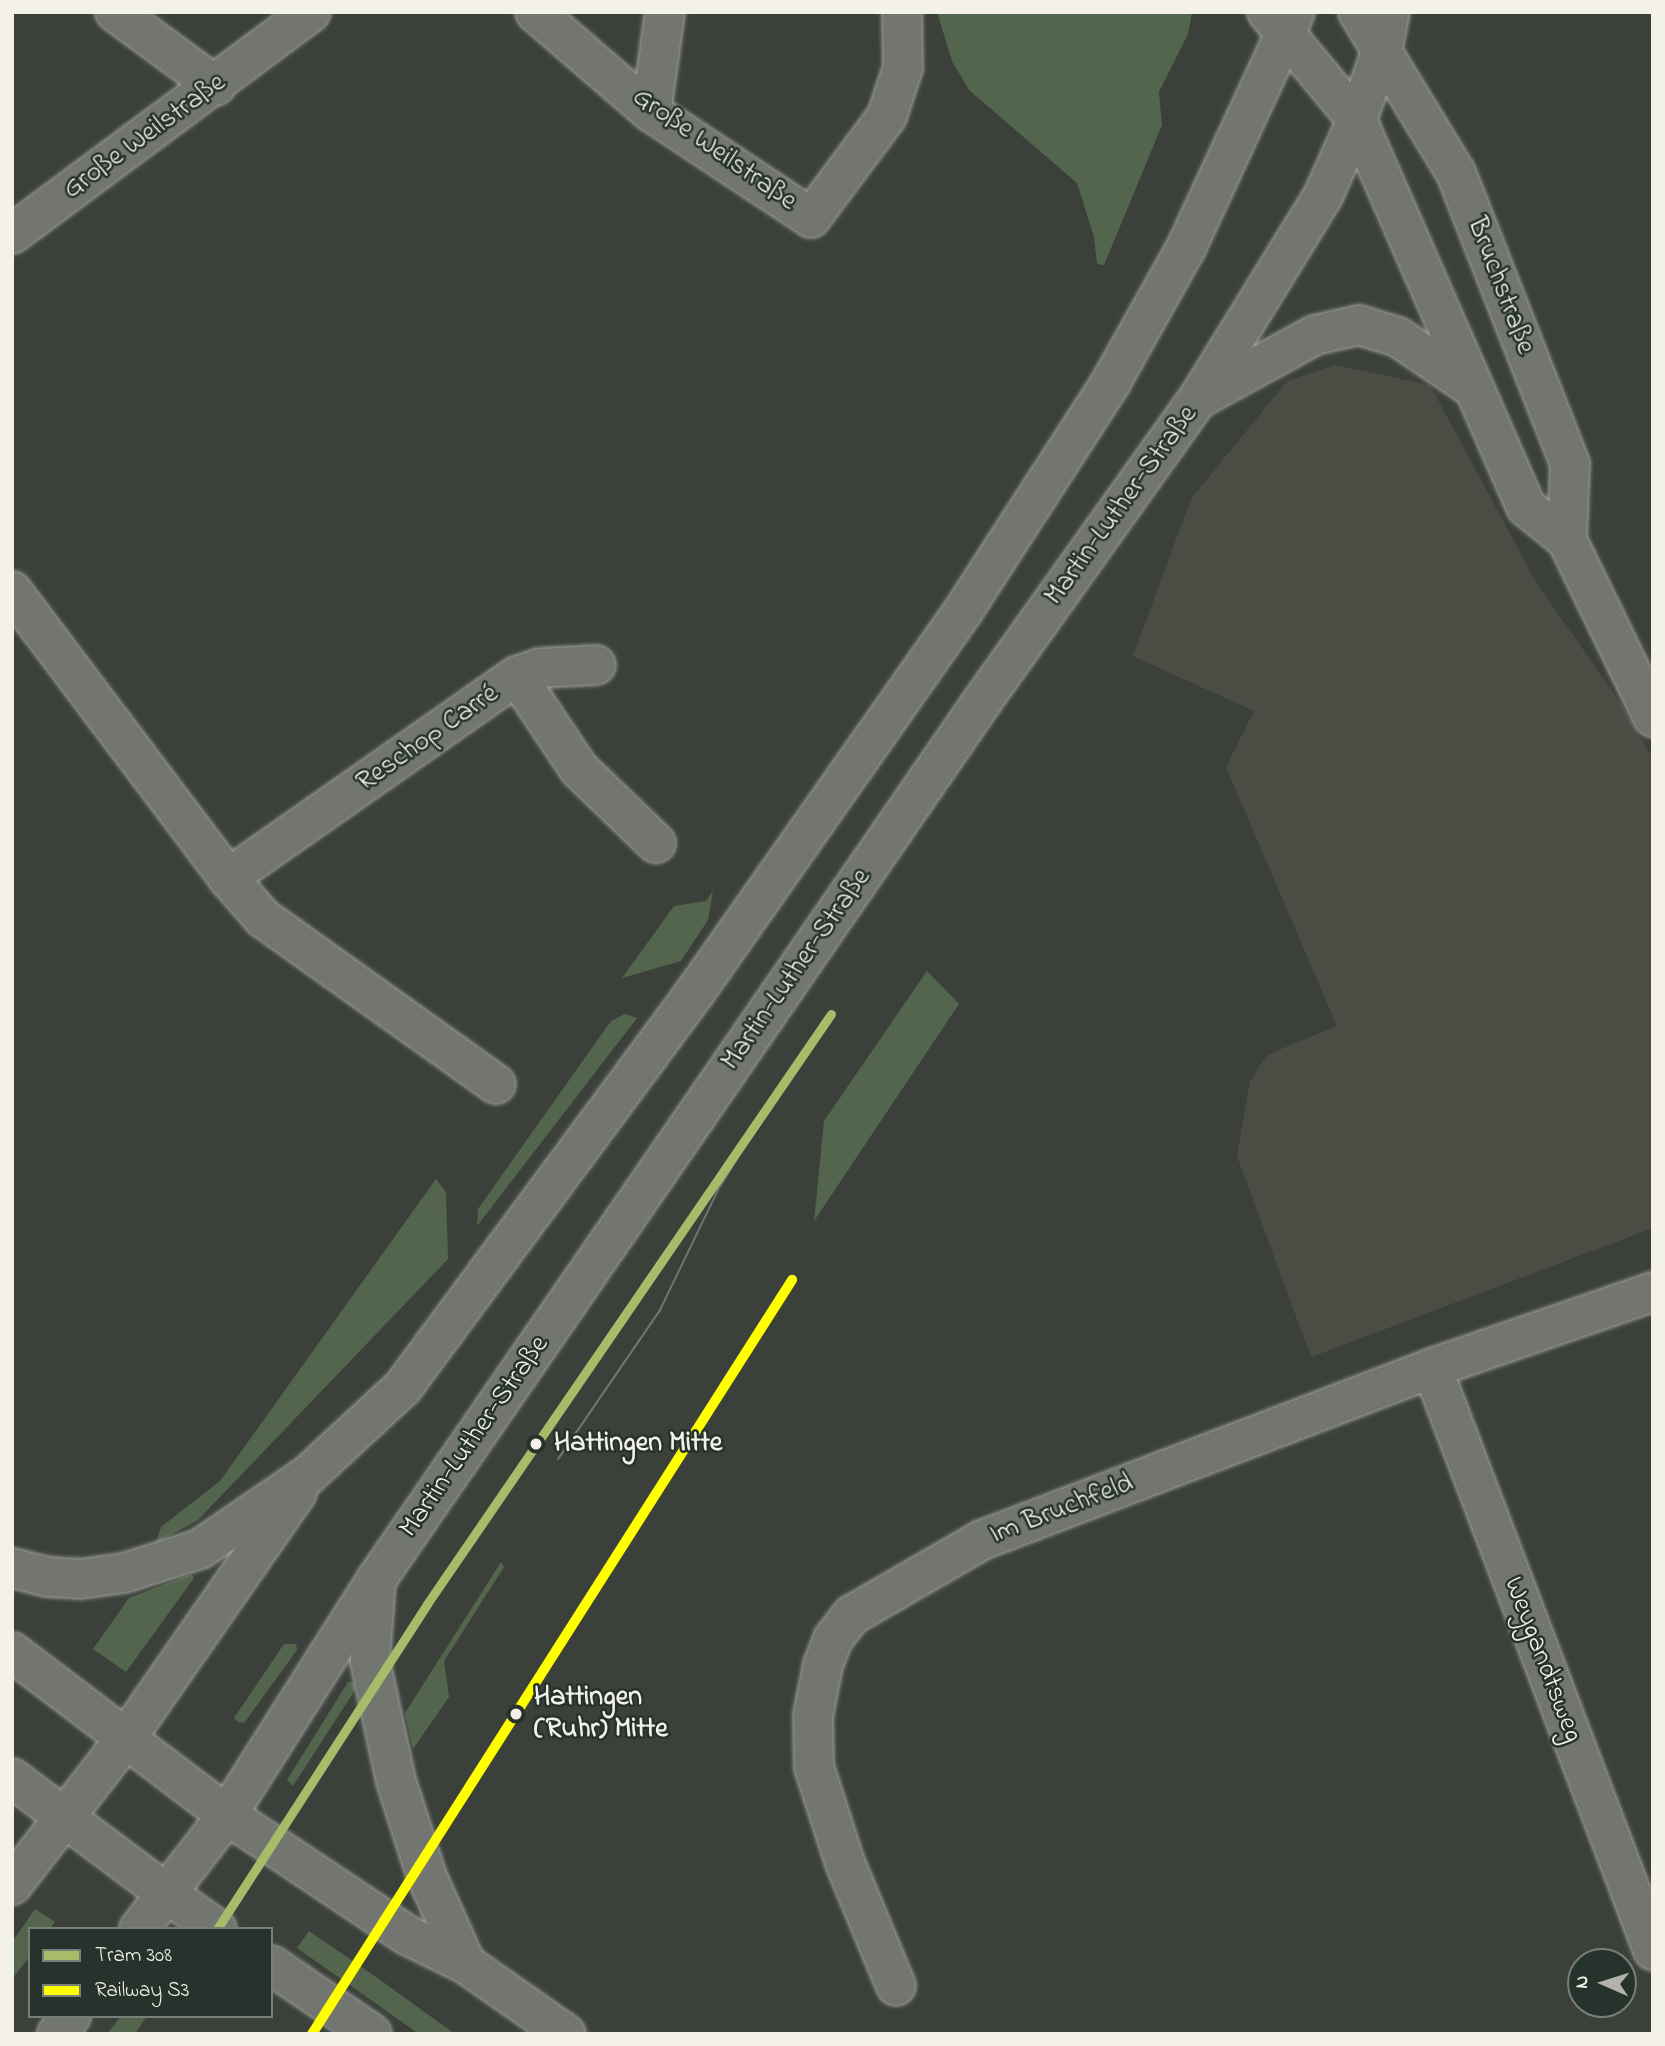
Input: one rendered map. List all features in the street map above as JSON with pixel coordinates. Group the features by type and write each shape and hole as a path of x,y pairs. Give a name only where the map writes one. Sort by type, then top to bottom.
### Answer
{"main road":[{"path":"115,12 216,86"},
{"name":"Große Weilstraße","path":"12,234 216,86 311,12"},
{"name":"Große Weilstraße","path":"535,12 651,112 811,218 887,116 903,68 902,12"},
{"path":"651,112 665,12"},
{"path":"1358,12 1386,30"},
{"path":"1283,20 1357,120"},
{"path":"12,1568 47,1577 80,1578 124,1573 187,1554 308,1475 403,1387 477,1293 963,611 1111,382 1186,248 1283,20"},
{"name":"Martin-Luther-Straße","path":"140,1927 227,1815 376,1580 983,700 1198,399 1323,196 1357,120 1386,30"},
{"name":"Bruchstraße","path":"1386,30 1457,173 1570,464 1567,540"},
{"name":"Bruchstraße","path":"1357,120 1526,506 1567,540 1653,717"},
{"path":"1198,399 1315,335 1359,325 1398,337 1474,388"},
{"path":"12,592 228,878 263,918 496,1084"},
{"path":"517,676 540,668 596,665"},
{"name":"Reschop Carré","path":"228,878 517,676 579,769 656,843"},
{"name":"Im Bruchfeld","path":"896,1986 845,1863 814,1767 812,1736 817,1692 833,1639 852,1615 982,1540 1432,1368 1653,1292"},
{"name":"Weygandtsweg","path":"1432,1368 1653,1950"},
{"path":"12,1885 127,1737 308,1475"},
{"path":"376,1580 370,1661 396,1781 427,1877 466,1964"},
{"path":"12,1652 227,1815 407,1935 466,1964 566,2034"},
{"path":"12,1778 214,1927"},
{"path":"273,1966 372,2034"},
{"path":"57,2034 69,2018"}],"shaded area":[{"path":"1335,365 1430,385 1537,584 1620,702 1653,759 1653,1228 1311,1357 1237,1156 1250,1081 1267,1055 1337,1026 1226,767 1254,711 1133,656 1191,499 1287,381"}],"green space":[{"path":"937,12 1192,12 1188,34 1159,92 1162,125 1104,265 1097,264 1094,237 1077,183 969,90 952,61"},
{"path":"713,891 708,920 681,961 622,978 674,906 706,901"},
{"path":"927,971 959,1004 814,1221 824,1121"},
{"path":"625,1014 637,1018 477,1226 478,1209 611,1021"},
{"path":"436,1179 446,1192 448,1259 198,1520 156,1543 161,1527 220,1481"},
{"path":"501,1562 504,1567 444,1661 449,1697 413,1749 405,1713"},
{"path":"191,1574 194,1578 126,1672 93,1649 129,1598"},
{"path":"284,1644 296,1644 297,1650 244,1723 238,1722 234,1718"},
{"path":"348,1682 354,1682 355,1690 293,1786 287,1780"},
{"path":"35,1909 55,1922 51,1927 28,1927 28,1959 12,1979 12,1942"},
{"path":"309,1931 455,2034 419,2034 297,1948"},
{"path":"119,2018 146,2018 135,2034 107,2034"}],"tram line":[{"name":"308","path":"218,1927 427,1604 831,1014"},
{"path":"558,1459 660,1310 718,1190 776,1095"}],"rail line":[{"name":"S3","path":"312,2034 792,1280"}],"place":[{"name":"Hattingen Mitte","path":"536,1444"},
{"name":"Hattingen (Ruhr) Mitte","path":"516,1714"}]}
